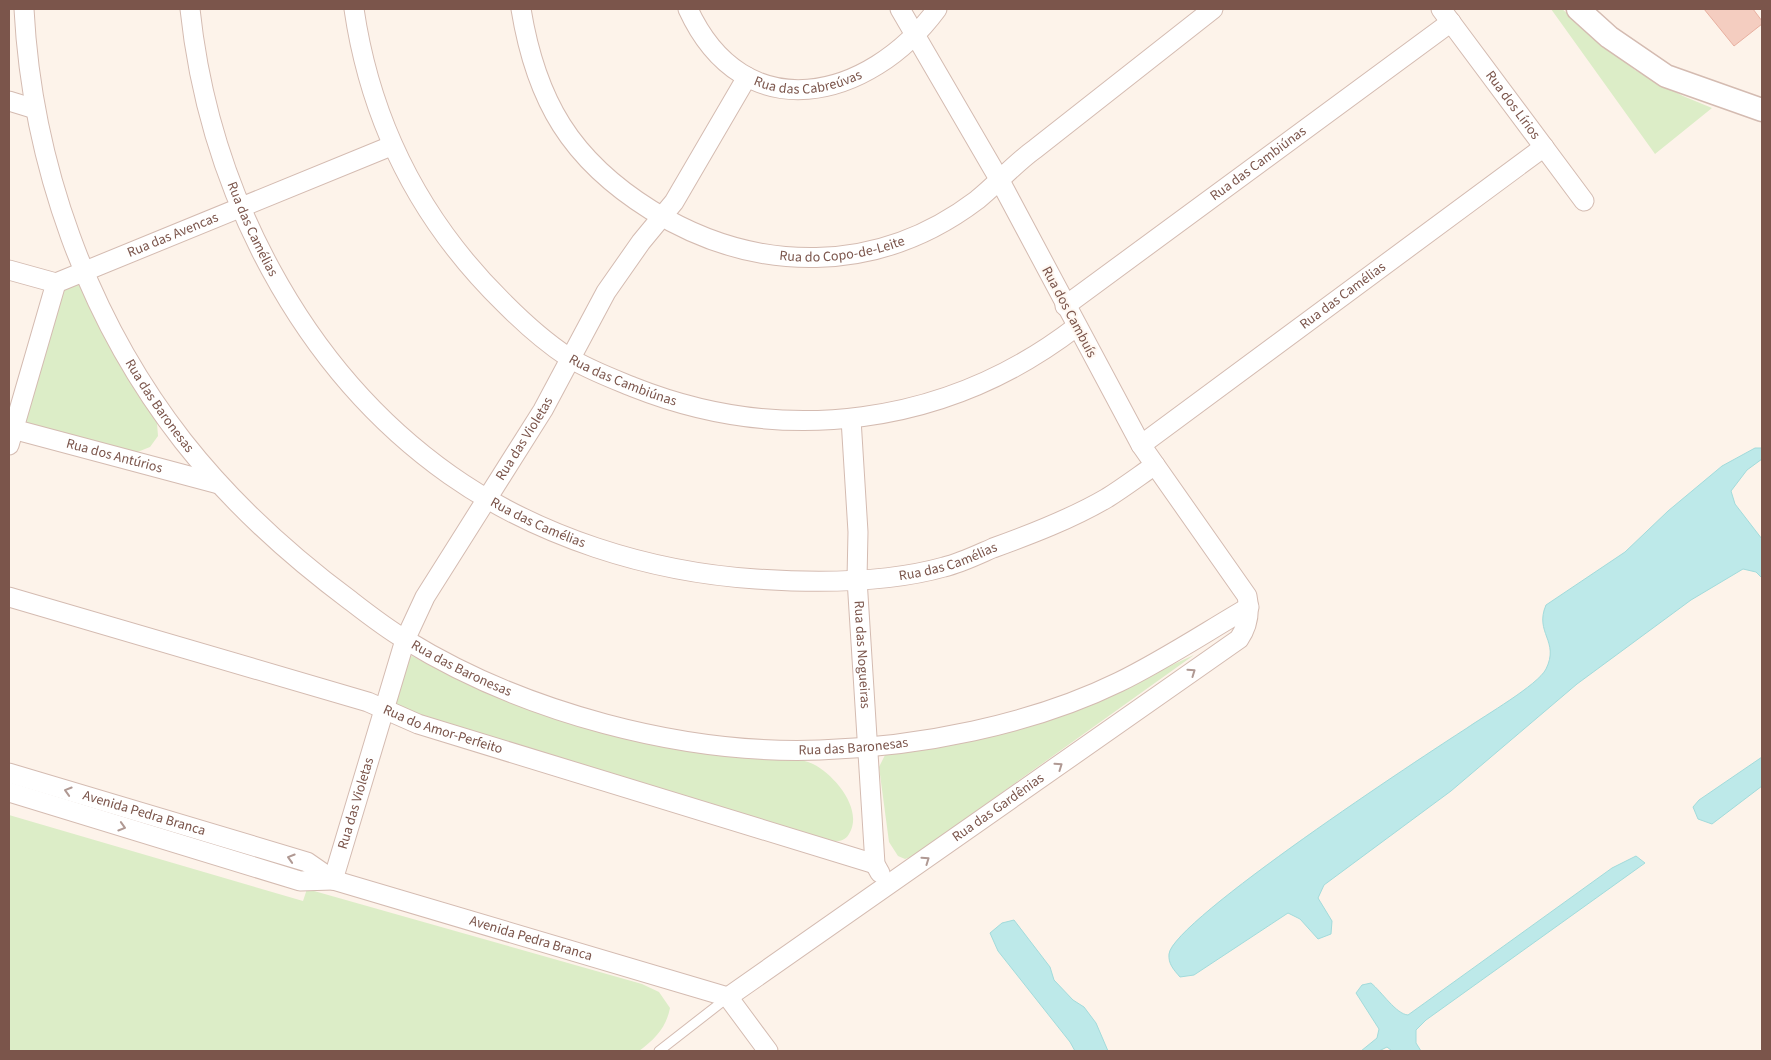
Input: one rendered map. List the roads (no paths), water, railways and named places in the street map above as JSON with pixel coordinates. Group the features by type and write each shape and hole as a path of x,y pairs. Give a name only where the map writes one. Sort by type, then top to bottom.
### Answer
{"street":[{"name":"Rua das Baronesas","path":"24,9 35,108 55,191 85,271 126,354 156,403 182,440 219,484 245,511 332,586 405,640 503,688 557,709 616,726 676,740 749,748 817,750 866,747 977,730 1078,699 1120,682 1249,607"},
{"name":"Rua das Camélias","path":"190,9 207,108 218,147 242,208 264,255 295,310 349,384 383,419 450,475 488,498 529,519 566,535 646,562 733,578 778,581 857,579 906,574 945,567 995,548 1064,520 1108,497 1155,465"},
{"name":"Rua das Cambiúnas","path":"354,9 366,70 376,106 391,146 429,212 459,255 515,314 569,358 612,378 658,396 706,409 786,420 851,419 886,414 951,396 1013,368 1049,348 1076,327"},
{"name":"Rua do Copo-de-Leite","path":"521,9 532,63 545,94 565,132 580,152 600,173 629,196 702,237 740,248 775,255 818,259 868,252 917,237 977,200 999,179 1213,9"},
{"name":"Rua das Cabreúvas","path":"688,9 704,36 718,53 747,77 781,89 801,91 840,84 875,66 915,36 937,9"},
{"name":"Rua dos Cambuís","path":"900,9 999,179 1076,327 1141,445 1243,590 1249,607"},
{"path":"1578,9 1609,37 1666,76 1762,110"},
{"name":"Rua das Cambiúnas","path":"1066,306 1446,16"},
{"name":"Rua dos Lírios","path":"1446,16 1584,201"},
{"name":"Rua das Violetas","path":"333,880 405,640 425,597 543,410 569,358 606,292 691,174 747,77"},
{"path":"9,101 35,108"},
{"name":"Rua das Avencas","path":"56,284 391,146"},
{"name":"Rua das Camélias","path":"1141,445 1544,147"},
{"path":"9,270 56,284 10,434"},
{"name":"Rua das Nogueiras","path":"851,419 858,532 857,579 866,747 875,864 886,888"},
{"name":"Rua dos Antúrios","path":"10,434 219,484"},
{"name":"Rua do Amor-Perfeito","path":"9,597 384,708 418,724 875,864"},
{"name":"Rua das Gardênias","path":"728,997 1239,639 1245,630 1249,607"},
{"name":"Avenida Pedra Branca","path":"9,773 307,862 333,880 728,997"},
{"name":"Avenida Pedra Branca","path":"9,792 300,881 333,880"},
{"path":"728,997 768,1051"}],"lane":[{"path":"658,1051 728,997"}],"water":[{"path":"1755,448 1762,448 1762,459 1747,470 1731,491 1735,504 1762,539 1762,578 1756,572 1743,569 1691,600 1577,684 1451,791 1324,885 1318,898 1332,921 1331,934 1318,939 1300,919 1288,913 1194,975 1180,977 1170,964 1169,954 1181,936 1211,908 1355,802 1533,683 1546,669 1550,659 1549,644 1543,623 1546,605 1625,552 1668,511 1722,466"},
{"path":"1762,757 1762,786 1712,824 1698,819 1693,807 1699,800"},
{"path":"1636,856 1645,863 1426,1020 1416,1030 1416,1043 1421,1051 1392,1051 1387,1047 1379,1051 1361,1051 1377,1038 1379,1029 1356,993 1362,985 1371,983 1394,1007 1403,1014 1408,1015 1612,868"},
{"path":"1014,920 1050,967 1054,980 1073,1000 1084,1007 1096,1023 1108,1051 1075,1051 1070,1042 998,951 990,933 1002,923"}]}
